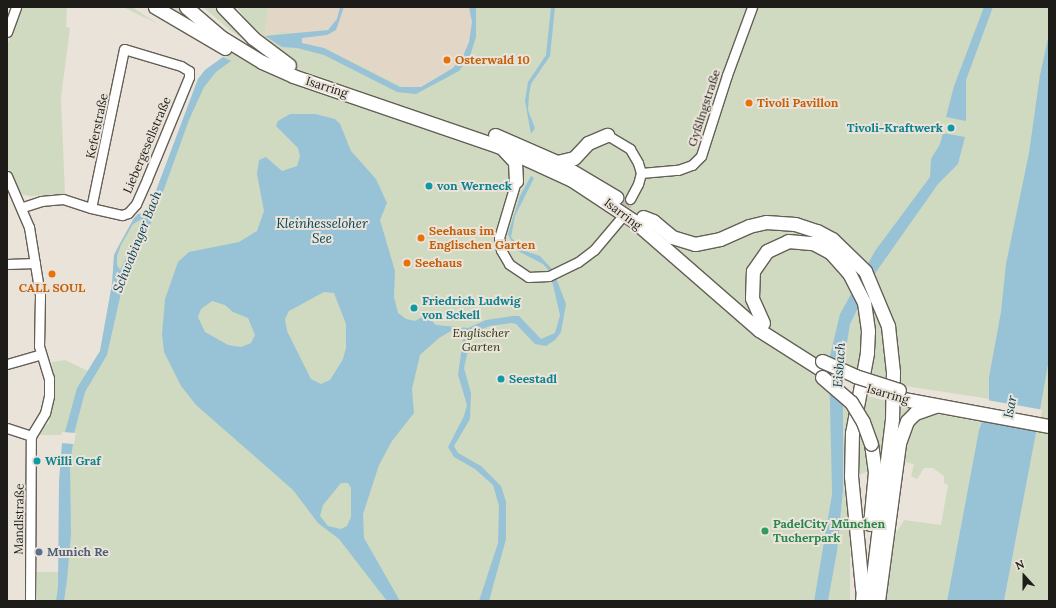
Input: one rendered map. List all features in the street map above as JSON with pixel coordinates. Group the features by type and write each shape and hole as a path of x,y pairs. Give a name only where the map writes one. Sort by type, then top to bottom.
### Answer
{"highway":[{"path":"155,7 235,54 291,70"},
{"name":"Isarring","path":"186,7 239,50 498,146 557,162 593,182 643,217 734,300 819,368"},
{"name":"Isarring","path":"198,7 244,44 291,70 426,111 535,157 634,221 729,306 777,343 819,368 852,383 941,404 1049,426"},
{"path":"223,7 253,38 291,70"},
{"path":"557,162 568,161 580,153 588,143 607,135"},
{"path":"498,146 514,158 516,181"},
{"path":"580,153 582,167 593,182"},
{"path":"516,181 521,171 535,157"},
{"path":"643,217 653,221 672,237 695,244 720,239 749,226 766,222 788,223 817,231 847,259 865,271 874,288 888,326 893,372 892,419 870,601"},
{"path":"763,323 752,298 750,284 755,266 767,251 788,241 801,240 813,243 847,259 864,302 868,331 867,353 852,434 852,476 862,595"},
{"path":"819,368 851,402 863,422 872,444 875,472 862,595"},
{"path":"878,601 899,443 907,421 915,413 941,404"},
{"name":"Isarring","path":"941,404 1049,418"}],"street":[{"path":"7,32 16,7"},
{"name":"Gyßlingstraße","path":"641,173 678,170 692,165 701,156 752,7"},
{"name":"Liebergesellstraße","path":"22,207 41,201 63,199 122,216 136,204 190,77 189,71 181,66 124,49"},
{"name":"Keferstraße","path":"90,208 116,99 124,49"},
{"path":"607,135 630,149 641,173 630,199"},
{"path":"7,176 22,207 29,227 36,262 40,295 41,354 49,378 49,396 43,418 31,436 7,428"},
{"path":"516,181 499,238 501,252 509,264 518,272 528,277 549,276 558,273 594,250 621,218"},
{"path":"7,264 36,262"},
{"path":"7,364 41,354"},
{"name":"Mandlstraße","path":"30,601 31,436"}],"shaded area":[{"path":"268,7 469,7 472,22 469,42 463,56 453,68 421,87 408,89 324,48 302,43 293,32 265,36"}],"green space":[{"path":"22,7 67,7 66,27 70,28 61,97 65,194 30,196 21,194 7,167 7,46"},
{"path":"123,7 132,7 158,24"},
{"path":"163,7 181,7 201,26"},
{"path":"203,7 217,7 248,42 231,31"},
{"name":"Englischer Garten","path":"237,7 268,7 265,36 283,32 302,33 302,43 324,48 408,89 421,87 453,68 463,56 469,42 472,22 469,7 1049,7 1049,50 990,399 899,385 843,366 831,392 832,494 814,601 35,601 36,572 59,572 59,482 63,435 40,435 39,431 49,423 52,362 65,360 88,371 100,351 112,284 114,255 119,244 134,218 138,214 148,212 198,79 205,70 223,57 242,47 218,28 244,46 264,36 247,21"},
{"path":"1049,359 1049,601 1004,601 1036,433"},
{"path":"864,395 886,401 887,404 883,470 874,431 862,407"},
{"path":"842,401 859,427 870,460 869,471 850,478 850,601 828,601 837,552 843,491"},
{"path":"901,405 911,408 899,429 896,429 897,411"},
{"path":"937,414 981,422 947,601 886,601 895,535 904,520 941,525 948,485 944,483 944,476 933,468 924,468 917,479 911,476 914,464 904,462 907,437 912,426 926,416"}],"water":[{"path":"340,7 344,7 336,30 327,35 302,38 302,43 324,48 400,87 421,87 453,68 463,56 469,42 472,22 469,7 476,7 476,37 470,56 459,71 416,94 397,92 324,55 297,48 282,47 265,36 328,30 337,19"},
{"path":"551,7 555,7 550,56 531,84 529,94 528,110 535,128 531,134 525,101 528,82 546,55"},
{"path":"984,7 993,7 966,80 966,121 946,117 954,86"},
{"name":"Isar","path":"1049,34 1049,359 1036,433 1004,601 947,601 979,430 989,400 989,377 1001,312 1006,264 1029,153 1040,75"},
{"name":"Schwabinger Bach","path":"223,57 231,61 216,72 204,87 189,120 155,214 121,293 107,355 85,392 75,430 70,464 71,534 67,580 64,601 56,601 58,587 59,482 62,443 77,388 100,351 112,284 114,255 134,218 138,214 148,212 198,79 205,70","holes":["142,219 144,223 120,270 117,265 117,256 121,245 133,224"]},
{"name":"Kleinhesseloher See","path":"290,114 315,114 335,119 340,124 351,151 376,179 387,203 380,220 395,271 394,297 398,313 406,319 415,321 431,312 432,321 436,325 468,328 486,320 519,316 541,339 555,333 560,315 550,272 543,264 516,250 508,234 520,196 531,176 534,178 515,216 511,237 522,250 540,256 553,270 566,304 561,332 555,340 546,346 535,344 516,324 511,323 490,326 472,333 464,368 471,393 470,419 454,446 458,453 481,466 501,486 506,502 506,539 489,601 479,601 498,543 499,506 493,485 475,469 454,457 448,447 464,416 467,405 458,375 464,332 451,331 439,338 420,355 412,389 414,413 392,441 379,465 363,514 364,538 400,601 387,601 339,539 318,523 293,490 196,405 181,386 164,352 162,334 165,299 178,262 189,252 239,242 257,231 264,211 257,174 259,160 266,157 282,171 297,166 300,156 298,148 276,126 278,121","holes":["324,292 334,293 346,324 346,348 343,359 330,380 321,384 311,379 287,331 285,319 289,311","212,301 225,305 233,312 248,318 255,335 251,343 241,347 228,345 205,332 198,317 201,309","341,483 348,483 351,488 351,517 347,526 341,529 328,526 320,516 323,505"]},
{"name":"Eisbach","path":"943,133 965,137 958,164 938,184 876,272 850,324 843,366 843,491 837,552 828,601 814,601 832,494 829,360 840,314 875,251 930,177 931,159 940,144"}],"pier":[{"path":"987,400 1042,410 1038,431 983,422"},
{"path":"62,432 76,433 74,444 60,443"}],"tunnel":[{"path":"621,218 630,199"}],"place":[{"name":"Osterwald 10","path":"447,60"},
{"name":"Tivoli Pavillon","path":"749,103"},
{"name":"Tivoli-Kraftwerk","path":"951,128"},
{"name":"von Werneck","path":"429,186"},
{"name":"Seehaus im Englischen Garten","path":"421,238"},
{"name":"Seehaus","path":"407,263"},
{"name":"CALL SOUL","path":"52,274"},
{"name":"Friedrich Ludwig von Sckell","path":"414,308"},
{"name":"Seestadl","path":"501,379"},
{"name":"Willi Graf","path":"37,461"},
{"name":"PadelCity München Tucherpark","path":"765,531"},
{"name":"Munich Re","path":"39,552"}]}
